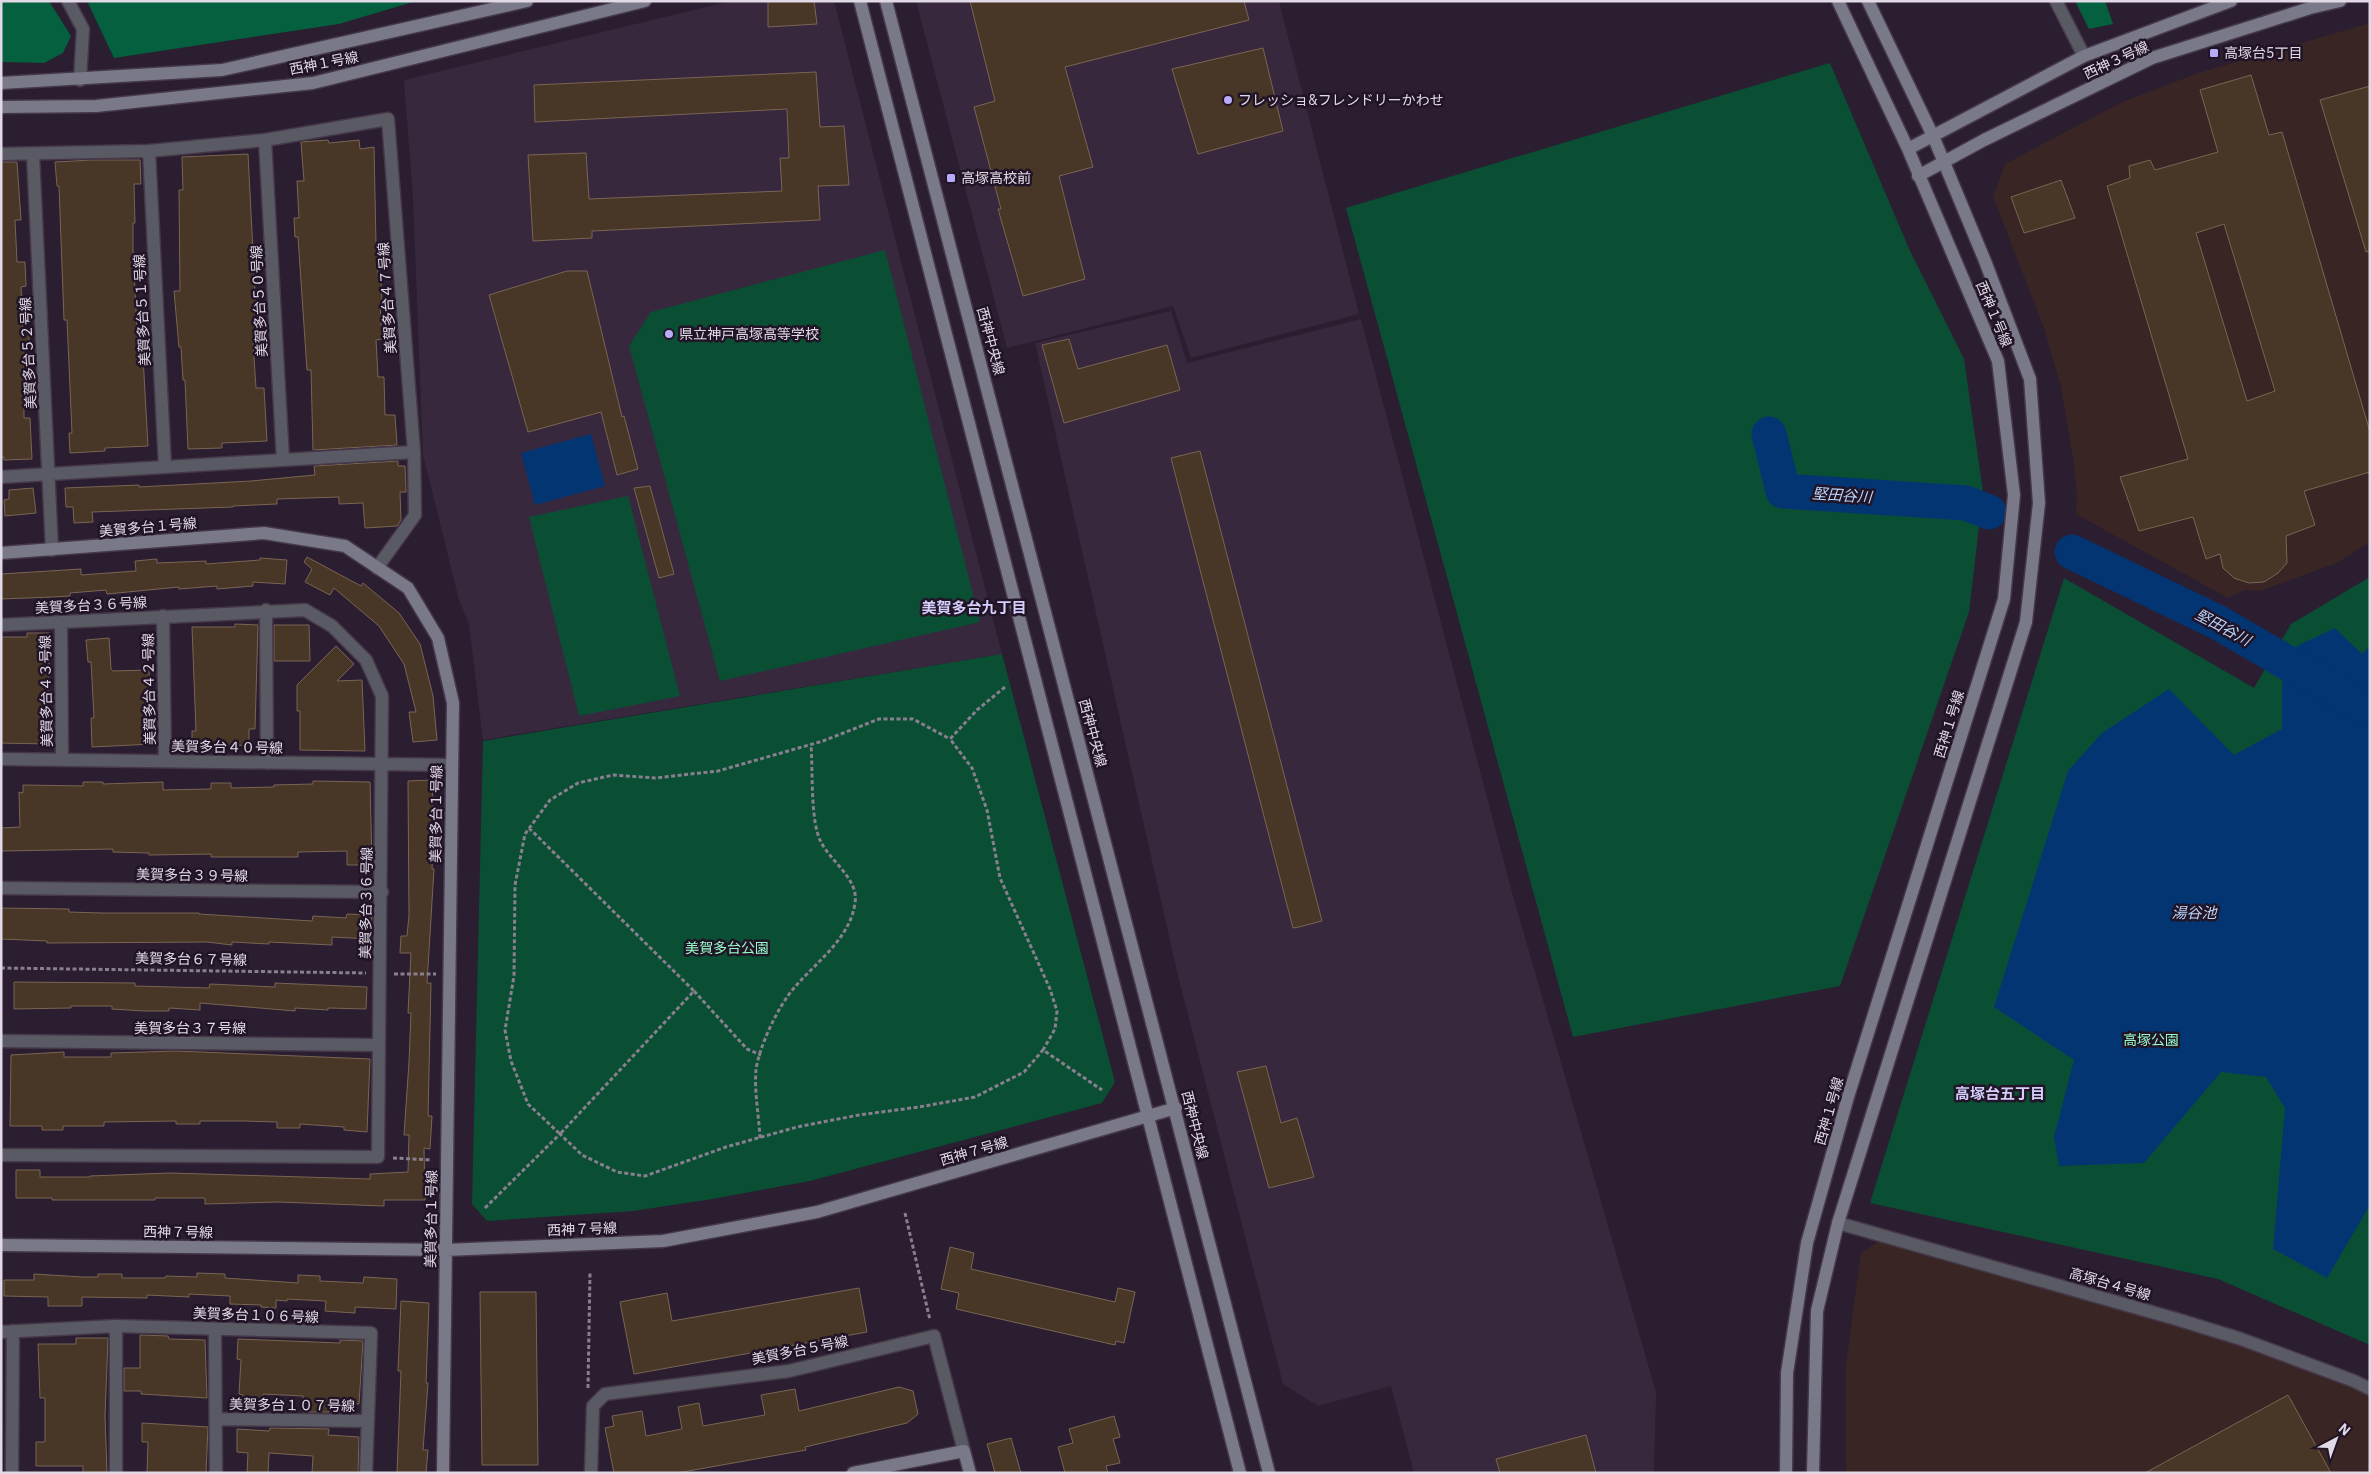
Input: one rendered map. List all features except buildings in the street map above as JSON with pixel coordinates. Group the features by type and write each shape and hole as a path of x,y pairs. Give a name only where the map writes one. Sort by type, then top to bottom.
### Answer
{"street":[{"path":"68,1 82,29 80,80"},
{"name":"西神１号線","path":"1,82 80,80 222,70 527,1"},
{"name":"西神１号線","path":"1,107 96,106 313,83 645,1"},
{"path":"860,1 1240,1473"},
{"name":"西神中央線","path":"886,1 1176,1108 1269,1473"},
{"name":"西神１号線","path":"1786,1473 1787,1373 1807,1243 1848,1097 2004,599 2014,495 1998,361 1908,149 1838,1"},
{"name":"西神１号線","path":"1813,1473 1817,1311 1838,1223 2026,622 2039,503 2030,379 1985,262 1933,136 1868,1"},
{"path":"2056,1 2084,56"},
{"name":"西神３号線","path":"1908,149 2084,56 2231,1"},
{"name":"西神３号線","path":"1918,176 2152,58 2310,8 2340,1"},
{"name":"美賀多台４７号線","path":"1,154 34,155 149,151 264,140 388,119 414,452"},
{"name":"美賀多台５０号線","path":"264,140 283,460"},
{"name":"美賀多台５１号線","path":"149,151 165,467"},
{"name":"美賀多台５２号線","path":"34,155 52,550"},
{"path":"1,477 414,452 414,515 377,568"},
{"name":"美賀多台１号線","path":"1,553 264,533 345,546 408,588 438,638 453,703 443,1473"},
{"path":"266,610 267,763"},
{"name":"美賀多台３６号線","path":"1,625 266,610 305,610 332,626 366,660 382,696 382,892 378,1157"},
{"name":"美賀多台４２号線","path":"163,616 165,761"},
{"name":"美賀多台４３号線","path":"61,622 62,760"},
{"name":"美賀多台４０号線","path":"1,759 452,765"},
{"name":"美賀多台３９号線","path":"1,888 382,892"},
{"name":"美賀多台３７号線","path":"1,1041 379,1045"},
{"name":"西神７号線","path":"1,1245 446,1250 663,1241 807,1214 1176,1108"},
{"path":"1,1155 378,1157"},
{"name":"高塚台４号線","path":"1838,1223 2241,1339 2354,1381 2370,1389"},
{"path":"116,1326 116,1473"},
{"name":"美賀多台１０６号線","path":"7,1331 116,1326 371,1333 366,1473"},
{"path":"215,1329 216,1473"},
{"path":"7,1331 12,1473"},
{"path":"934,1336 970,1473"},
{"name":"美賀多台５号線","path":"593,1406 606,1394 789,1371 934,1336"},
{"path":"591,1473 593,1406"},
{"name":"美賀多台１０７号線","path":"216,1419 368,1422"},
{"path":"853,1473 964,1450"}],"path":[{"path":"950,739 977,710 1005,687"},
{"path":"879,719 913,719 950,739 972,768 987,810 1000,878 1050,989 1057,1011 1054,1029 1043,1050 1024,1072 975,1097 919,1107 859,1114 726,1147 645,1176 617,1172 582,1156 528,1104 511,1061 505,1030 514,976 515,885 525,834 550,800 578,783 613,775 654,778 718,771 811,745 879,719"},
{"path":"760,1138 756,1070 768,1033 792,990 846,932 856,902 850,878 831,859 820,840 814,806 811,745"},
{"path":"529,828 694,991 747,1049 761,1055"},
{"name":"美賀多台６７号線","path":"1,968 449,974"},
{"path":"486,1208 560,1134 694,991"},
{"path":"1043,1050 1102,1090"},
{"path":"378,1157 447,1161"},
{"path":"905,1213 934,1336"},
{"path":"590,1272 588,1387 593,1406"}],"shaded area":[{"name":"県立神戸高塚高等学校","path":"731,1 834,1 1002,654 483,740 469,624 459,600 423,455 413,199 404,80"},
{"path":"916,1 1279,1 1359,314 1191,358 1173,306 1007,348"},
{"path":"2370,23 2370,542 2337,563 2260,591 2244,590 2228,598 2076,514 2077,495 2073,459 2061,387 2044,328 1993,197 2005,164 2120,103 2198,73"},
{"path":"1171,311 1187,363 1361,319 1513,896 1656,1392 1654,1473 1414,1473 1391,1386 1318,1406 1283,1384 1178,976 1035,343"},
{"path":"1880,1240 2187,1314 2279,1347 2370,1391 2370,1473 1846,1473 1846,1364 1861,1253"}],"green space":[{"path":"1,1 49,1 71,36 63,53 44,63 1,62"},
{"path":"87,1 416,1 339,24 114,58"},
{"path":"2075,1 2105,1 2113,24 2089,29"},
{"path":"1830,63 1910,251 1964,359 1983,492 1969,612 1840,986 1573,1037 1346,208"},
{"path":"885,250 980,622 720,681 629,346 651,312"},
{"path":"628,496 680,696 579,716 529,517"},
{"name":"高塚公園","path":"2370,577 2370,1345 2218,1279 1870,1203 2064,578 2254,688 2291,624"},
{"name":"美賀多台公園","path":"1002,654 1115,1082 1102,1103 810,1181 633,1211 487,1221 472,1204 483,741"}],"water":[{"path":"591,434 605,486 535,505 521,453"},
{"name":"湯谷池","path":"2335,628 2362,654 2370,646 2370,1205 2327,1278 2273,1249 2285,1108 2266,1077 2221,1072 2144,1163 2059,1166 2054,1137 2074,1060 1994,1007 2068,771 2102,733 2169,689 2234,755 2282,729 2282,683 2297,646"}],"waterway":[{"name":"堅田谷川","path":"1769,434 1783,491 1966,503 1989,512"},
{"name":"堅田谷川","path":"2072,552 2219,623 2370,711"}],"place":[{"name":"高塚台5丁目","path":"2214,53"},
{"name":"フレッショ&フレンドリーかわせ","path":"1228,100"},
{"name":"高塚高校前","path":"951,178"},
{"name":"県立神戸高塚高等学校","path":"669,334"}],"district":[{"name":"美賀多台九丁目","path":"974,607"},
{"name":"高塚台五丁目","path":"2000,1093"}]}
